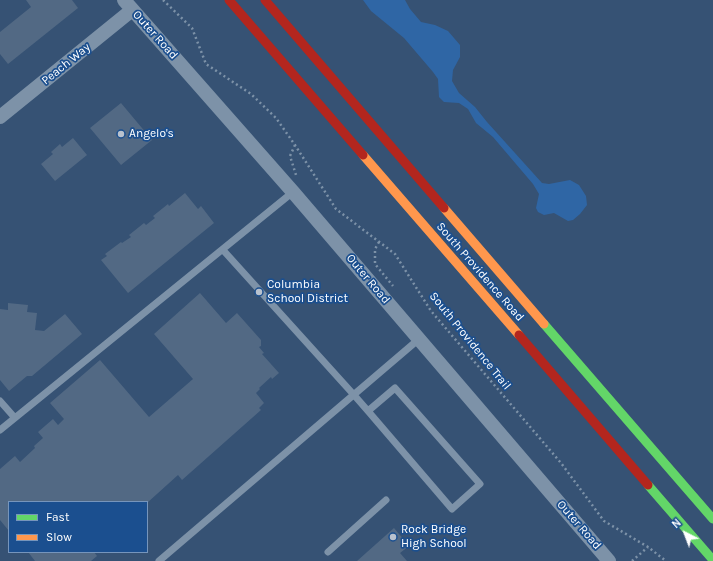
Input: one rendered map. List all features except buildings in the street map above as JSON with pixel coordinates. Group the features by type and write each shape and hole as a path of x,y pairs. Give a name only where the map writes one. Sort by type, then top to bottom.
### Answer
{"main road":[{"name":"South Providence Road","path":"229,0 713,560"},
{"name":"South Providence Road","path":"264,0 713,519"}],"street":[{"name":"Peach Way","path":"0,117 128,5"},
{"name":"Outer Road","path":"128,5 293,192 609,561"}],"lane":[{"path":"0,430 293,192"},
{"path":"223,250 354,395 368,412 452,509 480,484 395,388 368,412"},
{"path":"159,561 419,339"},
{"path":"0,401 15,418"},
{"path":"328,552 386,500"}],"path":[{"name":"South Providence Trail","path":"163,0 192,28 206,64 251,94 276,118 336,209 395,254 431,311 561,463 604,521 648,547 666,561"},
{"path":"632,561 648,547"}],"shaded area":[{"path":"363,0 405,0 410,9 421,22 435,25 448,31 460,45 460,57 453,70 452,81 459,93 475,107 542,183 549,184 570,180 579,185 586,196 587,205 580,214 573,220 568,221 554,213 544,215 538,212 536,208 539,194 533,184 493,137 476,123 468,109 459,103 444,102 439,97 438,79 433,72 404,38 371,11"}],"traffic: fast":[{"path":"544,324 713,519"},
{"path":"648,485 713,560"}],"traffic: slow":[{"path":"363,155 519,335"},
{"path":"444,208 544,324"}],"traffic: jam":[{"path":"229,0 363,155"},
{"path":"265,0 444,208"},
{"path":"519,335 648,485"}],"place":[{"name":"Angelo's","path":"121,134"},
{"name":"Columbia School District","path":"259,292"},
{"name":"Rock Bridge High School","path":"393,537"}]}
